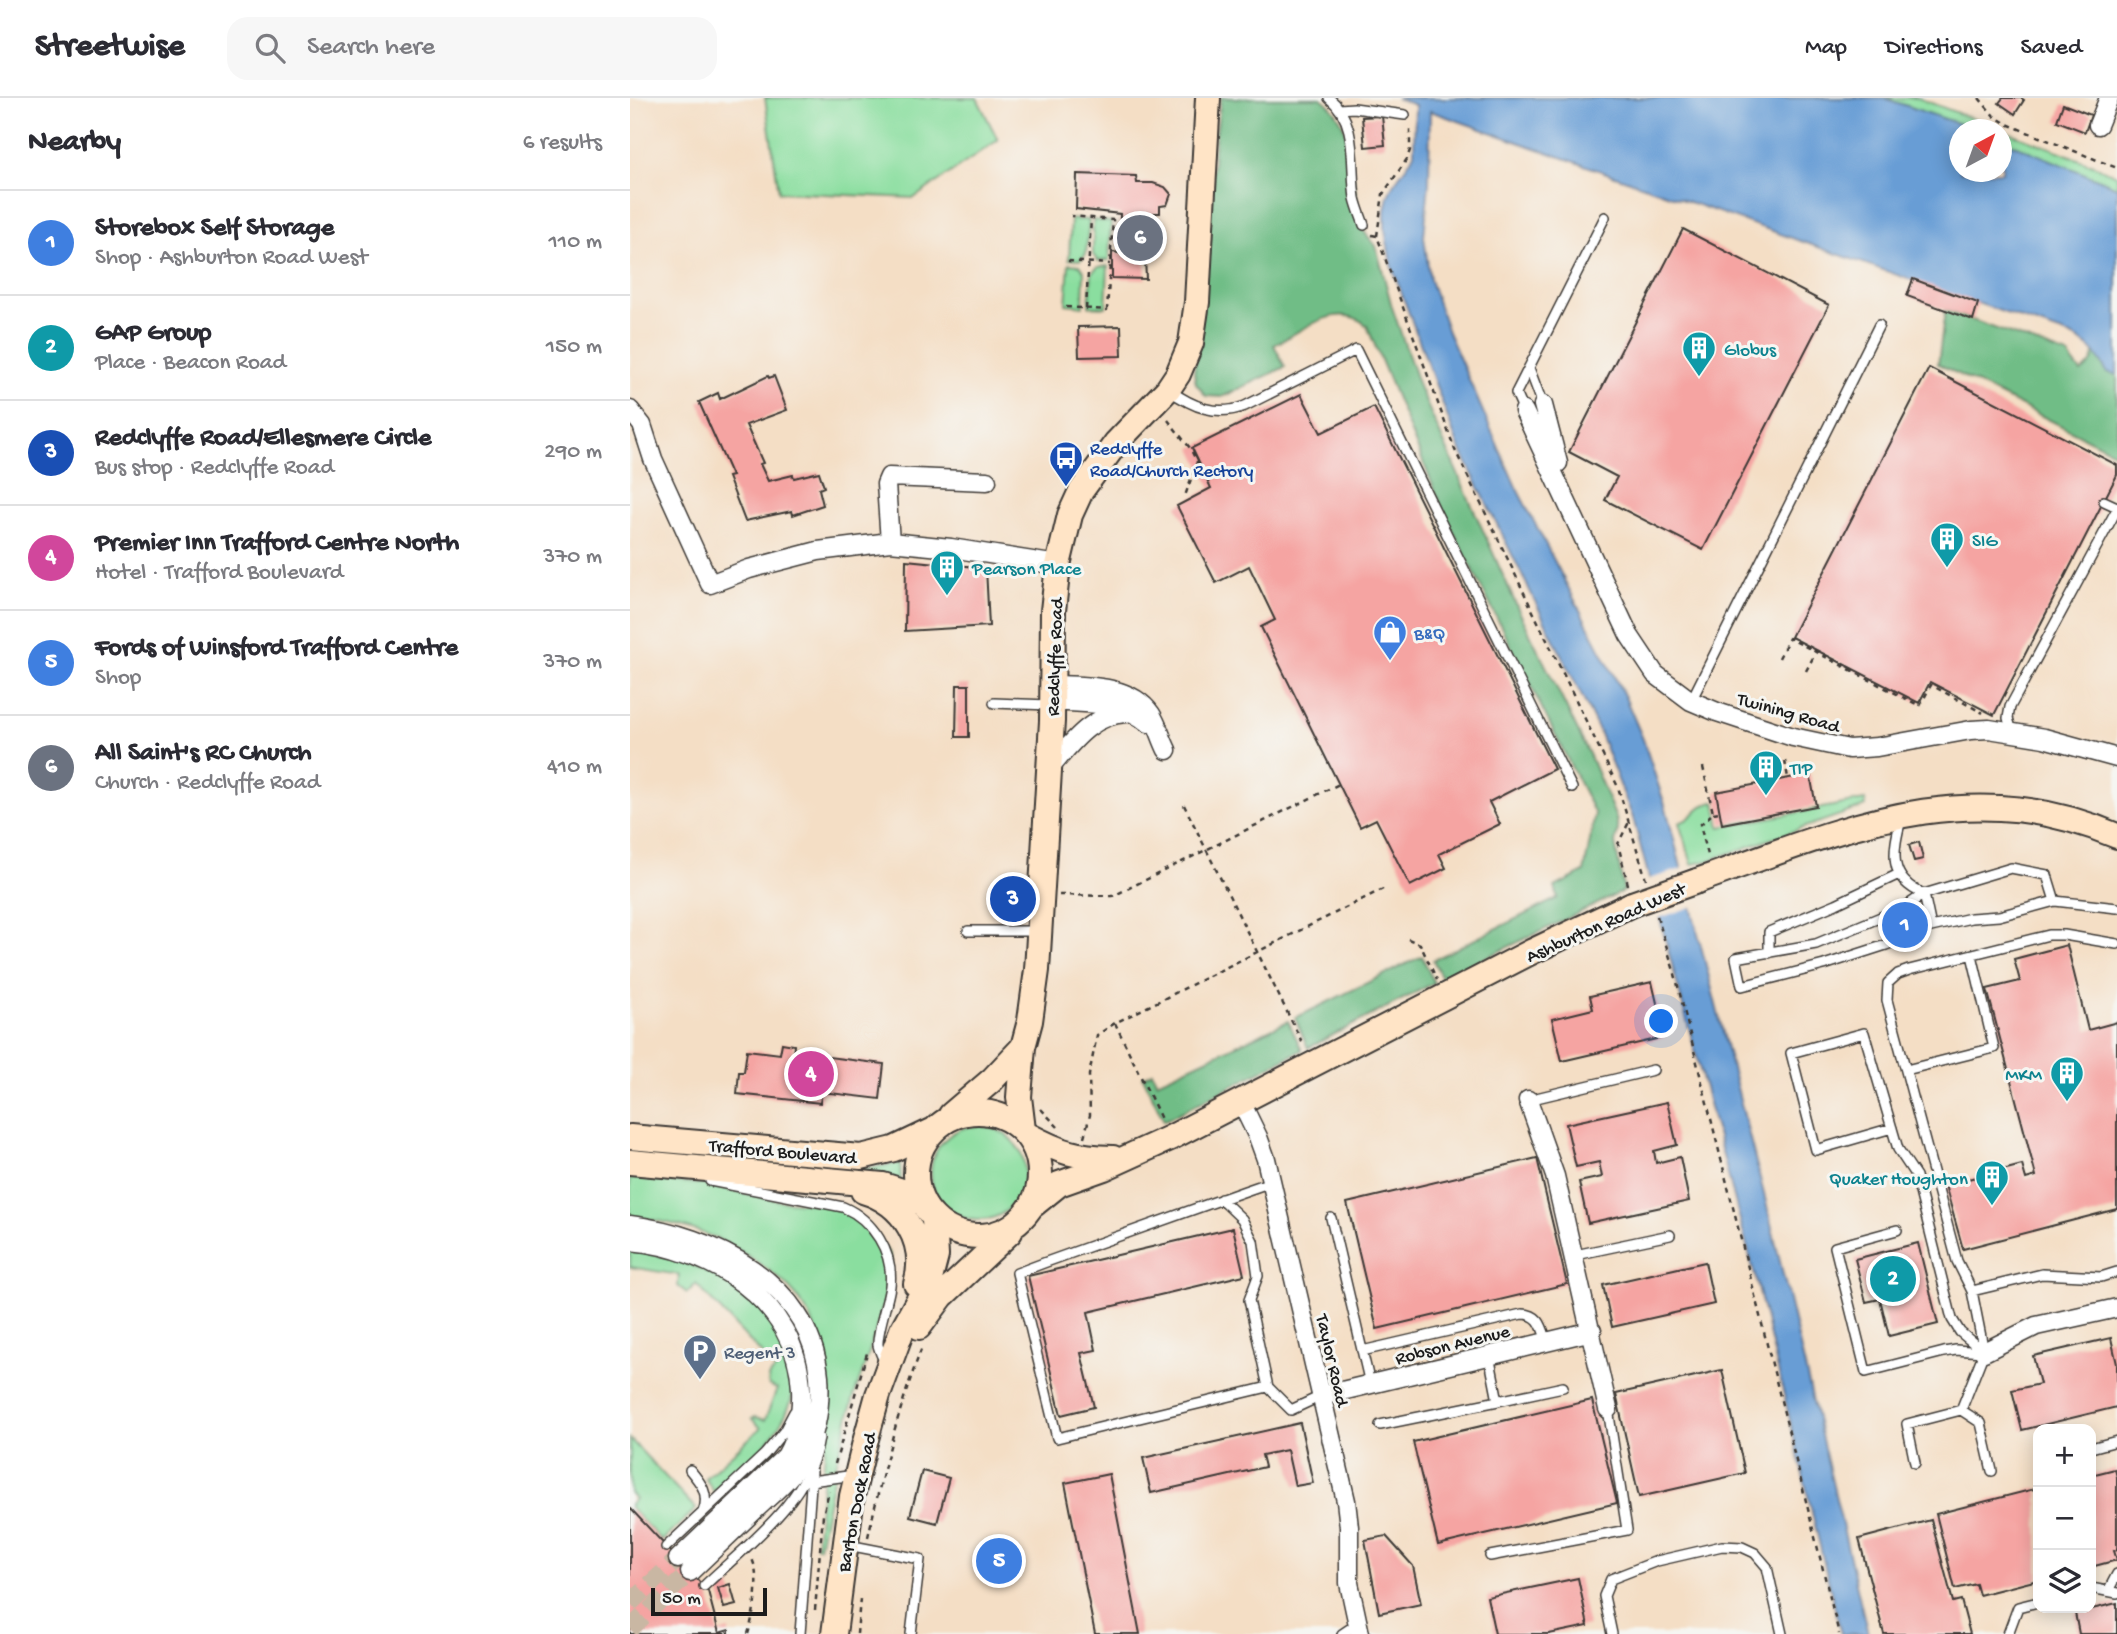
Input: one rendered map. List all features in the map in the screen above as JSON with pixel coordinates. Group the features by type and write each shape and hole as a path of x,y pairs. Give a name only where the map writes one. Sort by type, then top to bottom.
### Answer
{"main road":[{"name":"Redclyffe Road","path":"1026,1132 1019,1107 1023,1047 1034,998 1040,931 1052,697 1053,611 1058,565 1070,515 1081,491 1116,443 1161,396 1184,360 1195,321 1208,98"},
{"name":"Ashburton Road West","path":"1026,1213 1059,1184 1126,1159 1170,1138 1533,951 1632,904 1705,878 1871,822 1902,814 1957,807 2008,808 2060,816 2117,836"},
{"path":"937,1127 958,1114 993,1112 1009,1119 1026,1132 1037,1151 1041,1169 1040,1188 1026,1213 1004,1231 986,1236 967,1236 950,1230 929,1211 916,1186 916,1166 921,1147 937,1127 992,1080 1023,1047"},
{"name":"Trafford Boulevard","path":"630,1137 861,1157 894,1149 937,1127"},
{"name":"Ashburton Road West","path":"1026,1132 1066,1154 1082,1158 1126,1159"},
{"name":"Trafford Boulevard","path":"630,1162 883,1185 902,1191 929,1211"},
{"path":"822,1179 873,1194 887,1202 910,1226 920,1260 919,1274 902,1330"},
{"name":"Barton Dock Road","path":"834,1634 855,1547 857,1475 878,1395 902,1330 930,1279 936,1261 929,1211"},
{"name":"Barton Dock Road","path":"888,1372 942,1296 1026,1213"}],"street":[{"path":"2098,125 2109,98"},
{"path":"1544,405 1566,497"},
{"path":"630,410 642,425 653,459 710,584 749,569 818,551 890,542 951,548 1058,565"},
{"path":"1524,411 1566,497"},
{"path":"890,542 886,484 889,477 987,481"},
{"name":"Twining Road","path":"1566,497 1629,635 1643,659 1669,687 1691,701 1793,737 1849,749 1989,729 2073,744 2117,758"},
{"path":"1052,697 1109,690 1134,699 1150,713 1167,750"},
{"path":"1052,697 1119,707 1138,715 1158,732"},
{"path":"1049,769 1077,737 1094,723 1118,713 1138,715"},
{"path":"1528,1100 1555,1176 1608,1409"},
{"name":"Taylor Road","path":"1241,1102 1258,1137 1271,1182 1346,1501 1349,1583 1358,1629"},
{"path":"630,1225 662,1230 736,1259 774,1286 800,1317 814,1350 820,1388 819,1416 806,1452 793,1472 690,1572"},
{"path":"630,1241 673,1249 710,1264 749,1288 777,1315 796,1353 800,1372 801,1394 797,1430 786,1456 672,1553"},
{"path":"1984,1352 2036,1326 2117,1308"},
{"name":"Robson Avenue","path":"1321,1396 1592,1331"}],"lane":[{"path":"1329,98 1339,110 1349,132 1355,198 1364,225"},
{"path":"1339,110 1354,108 1408,118"},
{"path":"1524,411 1516,393 1605,217"},
{"path":"1691,701 1879,325"},
{"path":"1161,396 1205,410 1226,411 1245,406 1356,350 1572,788"},
{"path":"1529,368 1544,405"},
{"path":"2012,732 2008,718 2010,707 2117,508 2104,501"},
{"path":"994,703 1052,697"},
{"path":"1902,814 1895,857 1899,874 1906,884 1924,894 1931,927"},
{"path":"2055,901 2047,875 2011,867 1924,894 1905,907 1816,944 1736,958 1742,985 1824,965 1931,927 1971,918 1999,916 2055,901 2117,908"},
{"path":"1769,953 1769,932 1899,874"},
{"path":"968,931 1040,931"},
{"path":"1961,1410 1984,1352 1972,1291 1957,1261 1887,1000 1888,983 1898,974 2049,935 2064,934 2117,944"},
{"path":"1906,1070 1994,1048 1972,955"},
{"path":"1892,1128 1816,1150 1791,1053 1864,1032 1892,1128 1898,1149 1916,1176 1952,1319 1960,1332 1984,1352"},
{"path":"1528,1100 1653,1070"},
{"path":"662,1165 709,1180 831,1203 864,1218 877,1234 888,1260 890,1283 878,1345 888,1372"},
{"path":"1268,1387 1057,1438 1017,1273 1271,1182"},
{"path":"1221,1199 1242,1219 1253,1241 1258,1276 1249,1300 1268,1387 1291,1410 1321,1396"},
{"path":"1331,1218 1370,1384"},
{"path":"1897,1230 1835,1247 1866,1372 1944,1352 1984,1352"},
{"path":"1575,1255 1670,1235"},
{"path":"1972,1291 2042,1274 2101,1277 2117,1272"},
{"path":"1362,1351 1522,1314 1532,1315 1541,1323 1547,1342"},
{"path":"1489,1355 1498,1401"},
{"path":"1380,1425 1563,1387"},
{"path":"672,1553 702,1513 775,1443 791,1420 801,1394"},
{"path":"1490,1556 1627,1530 1608,1409"},
{"path":"1915,1463 1907,1424 1961,1410 1981,1423 1992,1471"},
{"path":"800,1634 812,1467 818,1445 819,1416"},
{"path":"2096,1447 2117,1441"},
{"path":"704,1586 778,1514 799,1489 812,1467"},
{"path":"690,1470 706,1494 702,1513"},
{"path":"811,1480 857,1475"},
{"path":"1612,1634 1604,1596 1611,1579 1657,1561 1728,1545 1749,1550 1764,1562 1782,1634"},
{"path":"855,1547 920,1559 911,1634"},
{"path":"2112,1592 2117,1574"},
{"path":"2008,1634 2018,1607 2033,1603"},
{"path":"1342,1634 1358,1629"}],"path":[{"path":"1979,98 1985,108 2007,124 2117,168"},
{"path":"1377,236 1383,194 1407,159 1410,149 1408,118"},
{"path":"1066,307 1107,310 1113,220 1071,216"},
{"path":"1086,309 1091,218"},
{"path":"1068,261 1110,264"},
{"path":"1161,396 1197,463 1185,496"},
{"path":"1779,658 1790,638 1920,705 1931,685 1991,716 1989,729"},
{"path":"1806,671 1817,651"},
{"path":"1784,761 1788,778"},
{"path":"1703,767 1713,813"},
{"path":"1042,895 1113,896 1339,785"},
{"path":"1184,805 1313,1064"},
{"path":"1705,878 1700,825 1713,813 1720,811"},
{"path":"1629,822 1618,844 1632,904"},
{"path":"1082,1158 1081,1149 1090,1115 1089,1075 1097,1035 1115,1023 1383,889"},
{"path":"1408,939 1420,944 1434,974"},
{"path":"1115,1023 1170,1138"},
{"path":"1037,1104 1063,1132"},
{"path":"855,1547 883,1469 905,1390 925,1341"},
{"path":"857,1634 860,1598"}],"green space":[{"path":"765,98 977,98 998,140 914,198 779,192"},
{"path":"1221,98 1321,98 1333,108 1341,121 1345,130 1362,229 1376,246 1392,307 1420,389 1518,609 1590,756 1616,818 1618,830 1615,843 1624,891 1442,979 1433,960 1558,898 1555,887 1584,872 1595,814 1445,515 1367,326 1356,318 1345,316 1320,320 1274,345 1285,367 1222,397 1206,396 1196,383 1194,372"},
{"path":"1884,98 1918,98 1974,119 1949,120"},
{"path":"2012,133 2117,175 2117,187 2012,144"},
{"path":"1071,219 1089,220 1086,254 1080,260 1069,259"},
{"path":"1093,220 1111,222 1109,260 1098,261 1093,255"},
{"path":"1069,264 1080,265 1084,271 1083,306 1066,304"},
{"path":"1108,266 1106,307 1089,306 1092,272 1098,267"},
{"path":"1945,310 2068,355 2081,372 2090,363 2094,351 2107,372 2117,375 2117,454 1938,364"},
{"path":"1865,800 1866,806 1692,864 1679,823 1690,818 1699,808 1715,802 1720,827"},
{"path":"1422,956 1434,983 1308,1048 1295,1018"},
{"path":"1288,1021 1302,1050 1164,1121 1143,1077 1152,1072 1157,1082"},
{"path":"978,1126 996,1129 1011,1140 1022,1155 1025,1173 1022,1191 1011,1206 996,1217 978,1220 960,1217 945,1206 934,1191 931,1173 934,1155 945,1140 960,1129"},
{"path":"630,1145 851,1168 900,1163 901,1180 630,1152"},
{"path":"630,1178 701,1184 781,1201 834,1205 855,1214 890,1254 885,1299 854,1396 819,1547 816,1547 825,1456 826,1390 823,1359 816,1331 804,1307 788,1286 775,1275 726,1243 695,1230 630,1217"},
{"path":"630,1250 672,1258 734,1286 752,1299 783,1338 793,1386 792,1398 784,1417 768,1442 714,1492 705,1478 761,1428 752,1419 755,1417 765,1420 777,1389 769,1385 768,1377 776,1369 696,1284 687,1293 678,1286 679,1275 630,1267"},
{"path":"630,1439 696,1509 662,1541 630,1508 635,1499 630,1493"}],"water":[{"path":"1396,98 1884,98 1949,120 1949,182 2012,182 2012,144 2117,187 2117,375 2107,372 2093,351 2071,336 1430,111 1429,183 1424,237 1430,280 1448,332 1516,487 1625,697 1643,739 1666,808 1765,1198 1868,1634 1841,1634 1760,1295 1633,818 1598,729 1458,445 1391,265 1385,230 1385,210 1393,185 1414,153 1415,105"}],"pier":[{"path":"1685,868 1694,906 1656,919 1646,880"}],"building":[{"path":"2003,98 2024,100 2015,114 1999,103"},
{"path":"2063,104 2091,115 2085,132 2057,121"},
{"path":"1382,116 1385,145 1365,147 1362,117"},
{"path":"1077,174 1136,176 1137,183 1153,183 1165,187 1171,194 1167,205 1160,206 1160,213 1154,213 1152,257 1145,258 1146,279 1112,278 1112,252 1127,254 1128,224 1120,224 1120,214 1076,209"},
{"name":"Globus","path":"1683,229 1829,305 1703,550 1605,500 1617,477 1569,452"},
{"path":"1913,279 1978,303 1973,320 1907,296"},
{"path":"1121,326 1122,356 1079,357 1078,327"},
{"name":"SIG","path":"1929,368 2117,465 2117,475 1994,715 1930,682 1919,703 1791,637"},
{"path":"768,376 774,376 787,410 746,425 763,463 760,464 768,481 819,472 824,487 819,489 823,505 793,515 792,511 745,521 728,477 732,476 699,402 718,393 720,399"},
{"name":"B&Q","path":"1301,394 1321,433 1374,407 1554,769 1489,802 1500,824 1439,854 1446,868 1410,886 1376,819 1360,827 1261,627 1275,620 1249,566 1216,583 1177,506 1211,488 1192,448"},
{"name":"Pearson Place","path":"906,560 986,568 989,626 905,631"},
{"path":"957,685 969,685 969,737 956,737"},
{"name":"TIP","path":"1810,774 1816,806 1722,824 1716,792"},
{"path":"1919,842 1923,859 1914,861 1909,845"},
{"name":"MKM","path":"2067,945 2088,1030 2117,1022 2117,1209 1963,1249 1945,1185 2022,1165 2026,1179 2036,1176 1987,989 2020,981 2014,959"},
{"path":"1652,982 1665,1037 1562,1061 1552,1019 1593,1009 1590,996"},
{"path":"782,1043 794,1045 792,1067 827,1071 829,1057 884,1064 880,1099 822,1092 820,1103 737,1094 739,1072 744,1072 747,1050 780,1054"},
{"path":"1667,1102 1677,1145 1654,1151 1656,1163 1680,1157 1689,1201 1588,1223 1579,1182 1602,1177 1599,1162 1576,1167 1566,1124"},
{"path":"1537,1158 1567,1284 1377,1329 1347,1203"},
{"path":"1233,1228 1244,1275 1088,1312 1096,1350 1081,1353 1094,1407 1061,1415 1028,1276"},
{"path":"1918,1243 1938,1324 1889,1336 1880,1299 1866,1302 1855,1259"},
{"path":"1705,1262 1714,1304 1612,1327 1603,1285"},
{"path":"2111,1338 2117,1364 2117,1407 2047,1424 2033,1424 2033,1427 2022,1430 2012,1390 2040,1384 2033,1356"},
{"path":"1722,1370 1745,1473 1639,1497 1616,1394"},
{"path":"1592,1400 1617,1503 1438,1545 1413,1442"},
{"path":"1300,1423 1313,1483 1295,1486 1287,1450 1262,1455 1265,1467 1151,1493 1143,1458"},
{"path":"2115,1469 2117,1477 2117,1550 2114,1551 2117,1560 2096,1566 2096,1487 2096,1474"},
{"path":"922,1471 949,1478 937,1523 910,1516"},
{"path":"1109,1474 1140,1634 1095,1634 1065,1483"},
{"path":"2033,1489 2033,1581 1979,1595 1976,1584 1955,1589 1936,1514"},
{"path":"630,1508 708,1591 719,1633 729,1630 729,1634 630,1634"},
{"path":"1931,1520 1953,1602 1961,1600 1970,1634 1884,1634 1859,1539"},
{"path":"1386,1536 1413,1566 1421,1604 1379,1613 1365,1540"},
{"path":"1578,1578 1588,1626 1549,1634 1495,1634 1487,1597"},
{"path":"730,1584 736,1605 724,1608 718,1588"},
{"path":"2117,1603 2117,1634 2079,1634 2075,1613 2096,1613 2096,1608"}],"tunnel":[{"path":"630,1603 678,1559"},
{"path":"630,1629 690,1572"}],"place":[{"name":"All Saint's RC Church","path":"1140,238"},
{"name":"Globus","path":"1699,378"},
{"name":"Redclyffe Road/Church Rectory","path":"1066,488"},
{"name":"SIG","path":"1947,569"},
{"name":"Pearson Place","path":"947,597"},
{"name":"B&Q","path":"1390,662"},
{"name":"TIP","path":"1766,797"},
{"name":"Redclyffe Road/Ellesmere Circle","path":"1013,899"},
{"name":"Storebox Self Storage","path":"1905,925"},
{"name":"Premier Inn Trafford Centre North","path":"811,1074"},
{"name":"MKM","path":"2067,1103"},
{"name":"Quaker Houghton","path":"1992,1207"},
{"name":"GAP Group","path":"1893,1279"},
{"name":"Regent 3","path":"700,1381"},
{"name":"Fords of Winsford Trafford Centre","path":"999,1561"}]}
